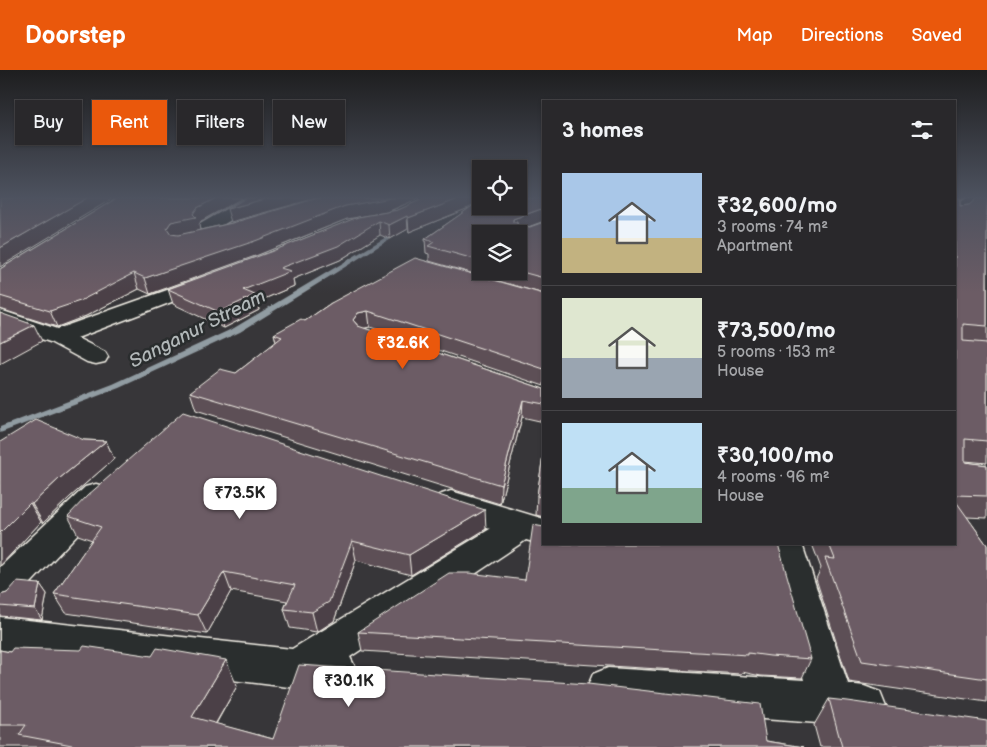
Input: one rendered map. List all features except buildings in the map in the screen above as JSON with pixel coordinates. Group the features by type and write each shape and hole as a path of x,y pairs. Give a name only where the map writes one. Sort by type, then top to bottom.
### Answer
{"street":[{"path":"203,230 182,242 232,230"},
{"path":"58,337 221,277"},
{"path":"0,317 58,337 96,357"},
{"path":"0,591 83,506 119,474"},
{"path":"427,496 532,529"},
{"path":"296,668 532,529"},
{"path":"785,545 832,703"},
{"path":"0,634 296,668 376,674"},
{"path":"574,686 832,703 900,713"}],"waterway":[{"name":"Sanganur Stream","path":"0,430 116,386 237,330 398,232"}]}
